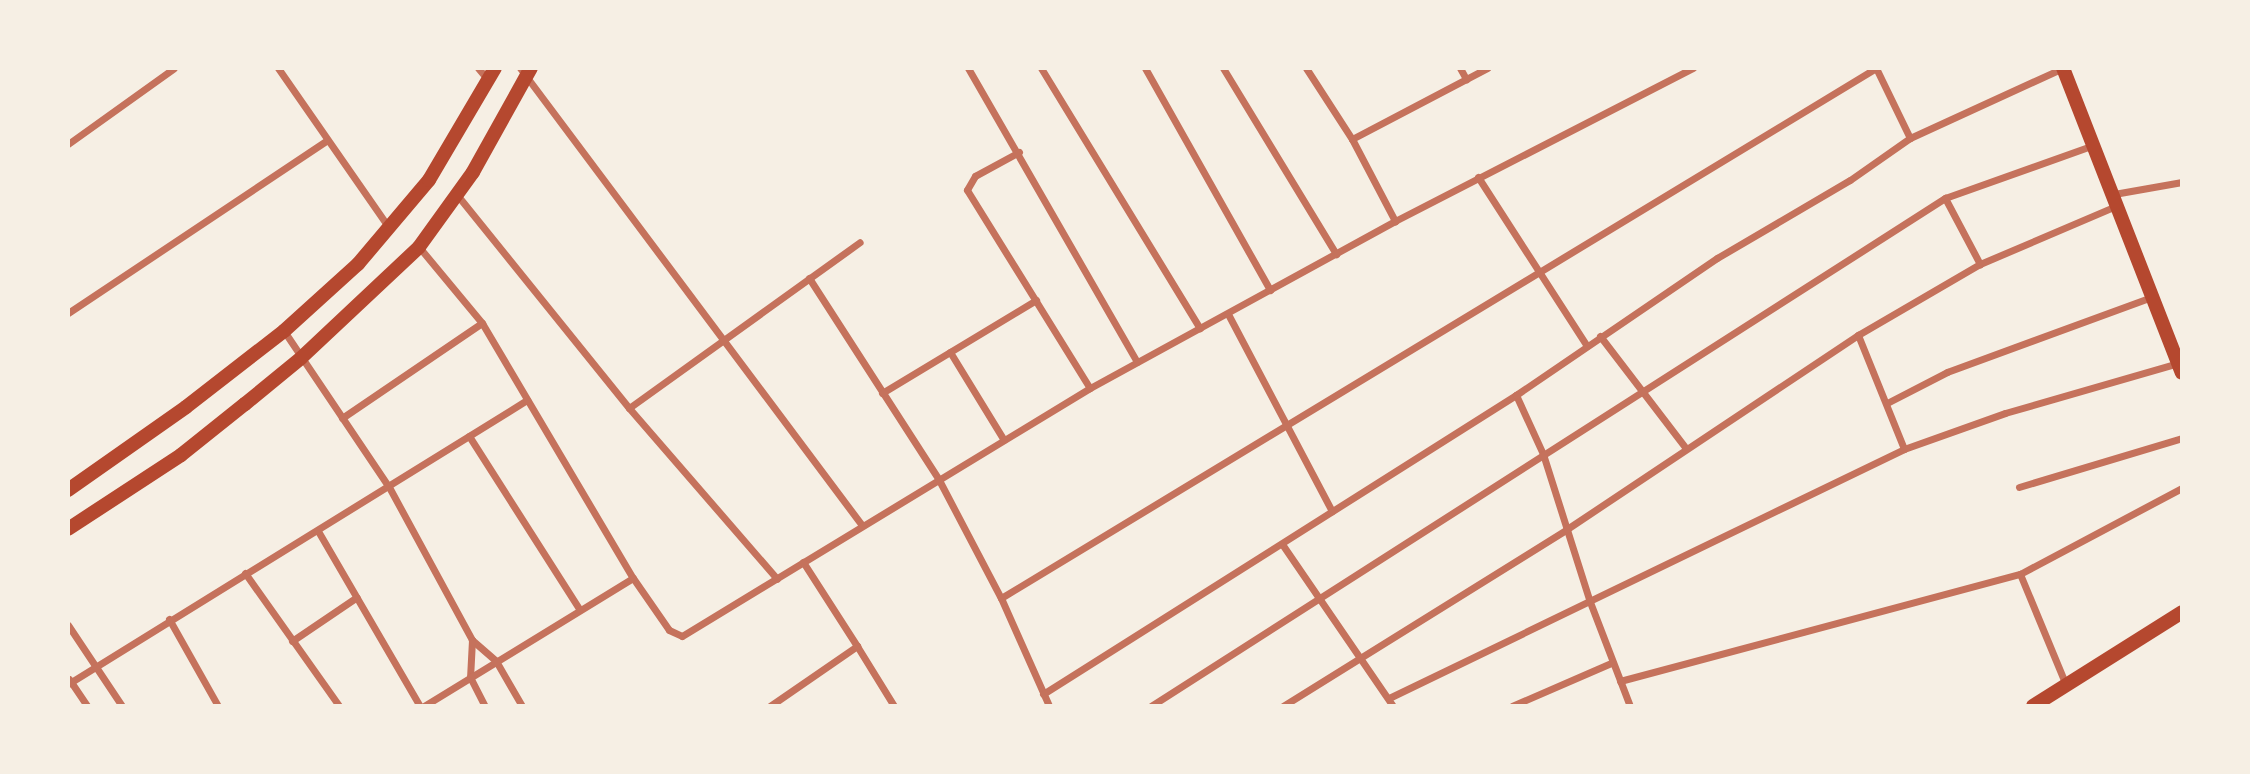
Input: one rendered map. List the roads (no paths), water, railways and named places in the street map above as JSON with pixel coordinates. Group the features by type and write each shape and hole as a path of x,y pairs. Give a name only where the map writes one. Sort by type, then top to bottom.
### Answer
{"main road":[{"path":"2063,68 2180,368"},
{"path":"68,529 181,455 301,358 419,247 458,197 526,71"},
{"path":"68,490 162,426 284,331 391,229 446,155 491,75"},
{"path":"2034,706 2182,612"}],"street":[{"path":"68,144 174,68"},
{"path":"278,68 326,141 391,229"},
{"path":"478,68 491,75"},
{"path":"968,68 1019,152 1137,362"},
{"path":"1041,68 1200,328"},
{"path":"1145,68 1270,290"},
{"path":"1223,68 1336,254"},
{"path":"1306,68 1352,139 1395,221"},
{"path":"1460,68 1466,79"},
{"path":"1352,139 1487,68"},
{"path":"419,247 482,323 633,578 669,630 682,636 861,524 1090,388 1395,221 1693,68"},
{"path":"1001,598 1288,426 1538,269 1729,162 1876,68 1910,138"},
{"path":"1043,694 1516,395 1600,336 1910,138 2063,68"},
{"path":"526,71 861,524"},
{"path":"68,313 326,141"},
{"path":"1151,706 1945,198 2094,145"},
{"path":"1019,152 975,176 967,190 1090,388"},
{"path":"1478,177 1587,346"},
{"path":"1283,706 1360,654 1567,529 1685,447 1858,335 1980,264 2116,200 2182,182"},
{"path":"458,197 629,408 777,579"},
{"path":"1945,198 1980,264"},
{"path":"629,408 860,242"},
{"path":"809,278 939,480 1001,598 1049,706"},
{"path":"1887,403 1947,372 2152,297"},
{"path":"882,393 1036,300"},
{"path":"1228,314 1332,511"},
{"path":"342,418 482,323"},
{"path":"284,331 389,487 472,640 496,661 522,706"},
{"path":"1858,335 1904,449"},
{"path":"1600,336 1640,392 1685,447"},
{"path":"950,352 1004,440"},
{"path":"1282,544 1322,598 1391,702 1904,449 2005,413 2180,368"},
{"path":"1516,395 1543,454 1611,663 1630,706"},
{"path":"87,706 69,681 318,531 527,400"},
{"path":"469,436 580,610"},
{"path":"2019,487 2182,438"},
{"path":"1620,681 2020,575 2182,488"},
{"path":"318,531 422,706 633,578"},
{"path":"803,562 894,706"},
{"path":"245,573 339,706"},
{"path":"2020,575 2066,685"},
{"path":"292,640 357,597"},
{"path":"169,619 218,706"},
{"path":"68,625 122,706"},
{"path":"472,640 470,677 485,706"},
{"path":"770,706 857,646"},
{"path":"1511,706 1611,663"}]}
